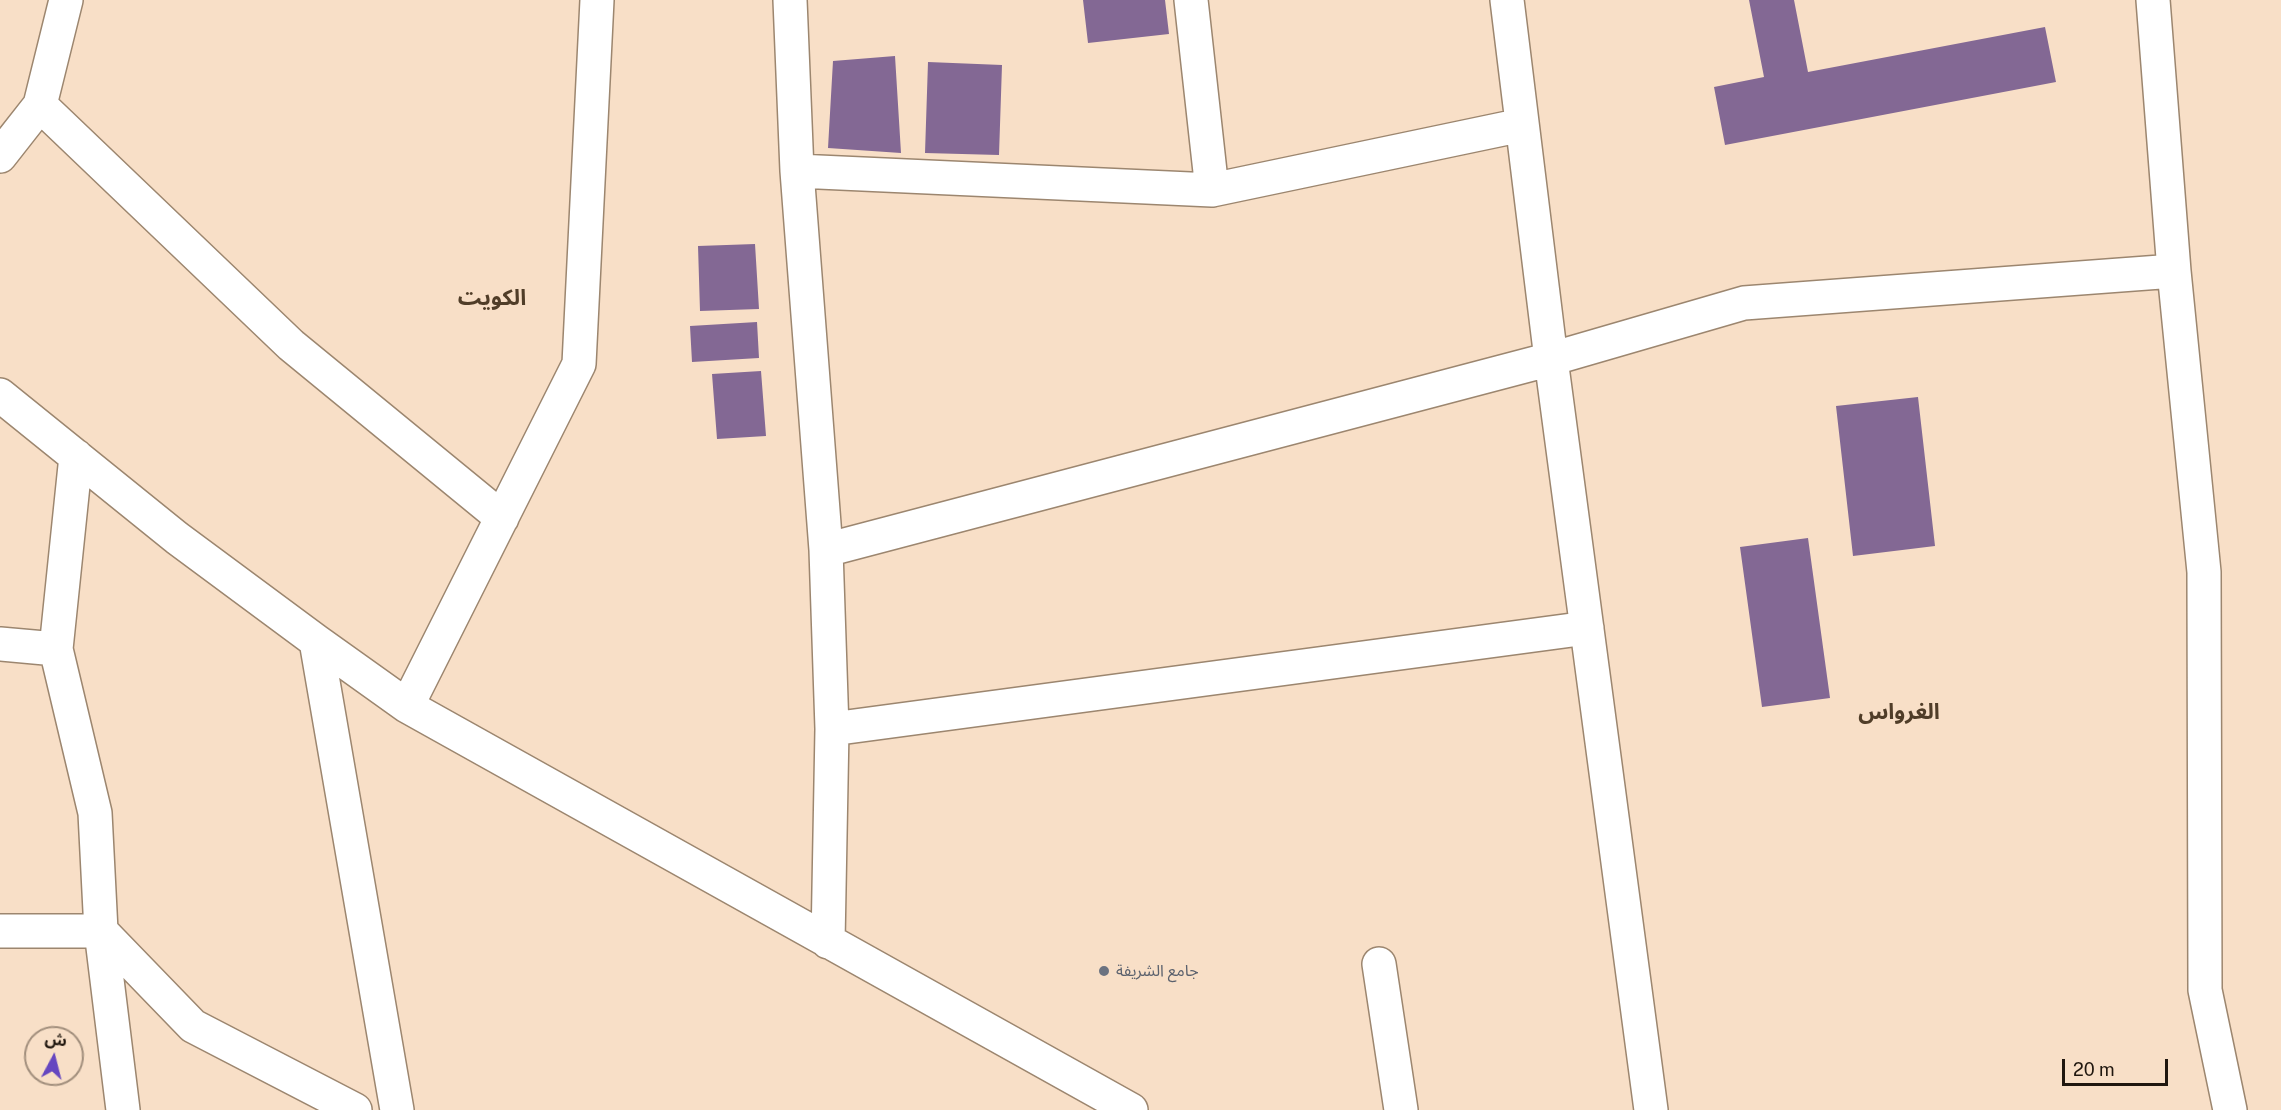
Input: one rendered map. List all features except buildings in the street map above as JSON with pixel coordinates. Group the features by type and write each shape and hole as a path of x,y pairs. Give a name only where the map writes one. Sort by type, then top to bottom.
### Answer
{"street":[{"path":"0,156 40,105 66,0"},
{"path":"407,706 579,364 597,0"},
{"path":"790,0 797,171 826,550 832,729 828,942"},
{"path":"1191,0 1212,190"},
{"path":"1507,0 1551,359 1651,1110"},
{"path":"2153,0 2174,271 2204,572 2205,990 2230,1110"},
{"path":"40,105 291,345 502,518"},
{"path":"797,171 1212,190 1522,125"},
{"path":"826,550 1551,359 1744,303 2174,271"},
{"path":"0,394 177,538 407,706 1131,1110"},
{"path":"76,456 56,649 95,813 101,931 123,1110"},
{"path":"832,729 1587,628"},
{"path":"315,641 397,1110"},
{"path":"0,644 56,649"},
{"path":"0,931 101,931 193,1026 355,1110"},
{"path":"1379,964 1401,1110"}],"place":[{"name":"جامع الشريفة","path":"1104,971"}],"district":[{"name":"الكويت","path":"492,298"},
{"name":"الغرواس","path":"1899,712"}]}
